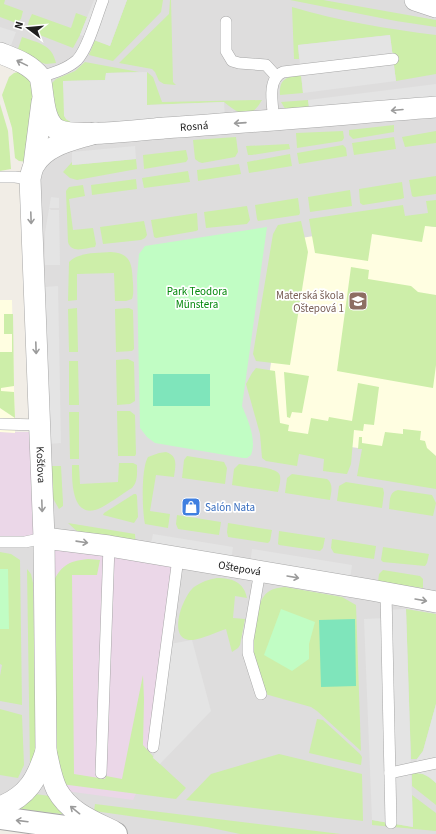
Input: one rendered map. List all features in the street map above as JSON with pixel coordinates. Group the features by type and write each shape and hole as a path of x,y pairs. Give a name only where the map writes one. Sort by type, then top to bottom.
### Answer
{"street":[{"path":"415,0 436,7"},
{"path":"0,53 31,67 42,84"},
{"name":"Rosná","path":"42,84 47,117 52,126 58,130 66,132 95,133 274,121 436,107"},
{"name":"Košťova","path":"42,84 32,171 39,424 44,538 46,751"},
{"path":"32,171 42,155 57,145 95,133"},
{"name":"Oštepová","path":"44,538 109,546 436,602"},
{"path":"0,807 21,795 30,786 37,777 46,751"},
{"path":"46,751 58,790 73,810 92,821 121,834"},
{"path":"0,818 116,834"}],"lane":[{"path":"42,84 80,56 102,0"},
{"path":"226,22 226,51 232,61 266,65 276,76"},
{"path":"274,121 273,84 276,76 283,72 393,59"},
{"path":"0,177 15,176 32,171"},
{"path":"0,424 39,424"},
{"path":"0,542 25,542 44,538"},
{"path":"101,772 109,546"},
{"path":"153,747 178,558"},
{"path":"260,571 248,652 261,694"},
{"path":"386,593 391,823"},
{"path":"390,773 436,763"}],"shaded area":[{"path":"0,0 436,0 436,834 118,834 0,818 0,542 43,538 30,179 76,133 42,83 0,54"},
{"path":"94,0 127,0 110,46 80,35"},
{"path":"0,27 16,32 10,48 0,44"},
{"path":"390,35 396,81 303,93 298,45"},
{"path":"147,72 147,105 224,102 225,119 71,122 64,116 63,81 105,80 106,73"},
{"path":"436,84 436,99 310,115 308,100"},
{"path":"135,146 136,159 72,165 72,152"},
{"path":"51,197 59,198 59,208 49,208"},
{"path":"49,208 51,210 59,210 60,265 45,265 45,233"},
{"name":"Materská škola Oštepová 1","path":"400,222 436,227 436,459 280,437 267,390 289,240"},
{"path":"58,286 61,443 48,444 45,287"},
{"path":"0,300 12,300 15,433 0,432"},
{"path":"0,432 39,432 44,538 0,542"},
{"path":"153,534 233,547 231,561 150,548"},
{"path":"44,538 178,558 153,747 144,777 133,800 58,790"},
{"path":"252,549 352,565 350,580 250,564"},
{"path":"406,609 413,827 372,820 364,619 386,618 386,610"},
{"path":"192,640 211,711 160,764 153,758 156,748 170,644"},
{"path":"436,704 436,783 423,774 416,773 416,767 417,759 423,751"}],"green space":[{"path":"0,0 5,0 4,4 23,11 21,19 16,23 0,17"},
{"path":"127,0 163,0 161,12 113,61 89,55 95,40 110,46"},
{"path":"170,0 173,82 176,85 164,84 159,81 152,69 119,63 169,14"},
{"path":"290,0 323,0 436,20 436,27 396,21"},
{"path":"292,7 364,24 436,35 436,74 396,81 390,35 298,45 299,59 294,59"},
{"path":"76,13 87,17 73,48 32,32 28,26 32,14 71,28"},
{"path":"22,37 44,45 48,48 56,63 46,64 16,55"},
{"path":"85,62 139,72 106,73 105,80 63,81 66,119 71,122 64,124 60,123 50,99 52,83 56,79 75,71"},
{"path":"18,72 22,73 29,79 35,92 28,162 19,161 15,158 12,128 2,95 9,77"},
{"path":"147,72 153,77 162,102 262,100 258,107 253,111 244,114 235,110 224,102 147,105"},
{"path":"301,75 303,93 280,95 281,85 285,79"},
{"path":"308,100 310,115 287,112 281,102"},
{"path":"0,104 8,131 11,169 0,171"},
{"path":"394,125 394,132 353,139 349,135 349,130"},
{"path":"343,131 344,138 342,141 297,148 296,133"},
{"path":"436,131 436,143 405,147 402,137"},
{"path":"236,137 238,152 235,157 202,163 195,159 193,140"},
{"path":"394,137 396,149 354,155 352,143"},
{"path":"289,144 290,149 252,155 248,155 246,146"},
{"path":"343,145 346,148 347,156 299,164 297,153"},
{"path":"186,150 188,159 186,162 144,169 143,155"},
{"path":"290,154 292,166 249,173 247,162"},
{"path":"136,159 137,169 77,180 70,178 63,172 72,162 73,165"},
{"path":"239,164 241,174 198,181 197,170"},
{"path":"188,171 190,182 144,188 142,178"},
{"path":"436,176 436,194 412,196 409,180"},
{"path":"136,179 137,189 92,195 91,185"},
{"path":"402,182 404,198 363,205 360,203 359,189"},
{"path":"83,185 85,196 69,199 73,230 93,228 96,244 95,247 75,249 70,246 68,242 66,191 69,187"},
{"path":"350,190 352,206 310,212 308,197"},
{"path":"298,198 299,215 258,221 255,205"},
{"path":"436,200 436,227 425,226 422,242 372,234 368,261 315,253 309,219 403,205 405,216 428,213 426,201"},
{"path":"247,206 250,220 247,224 206,228 204,212"},
{"path":"197,213 198,230 156,238 154,237 151,220"},
{"path":"144,221 147,235 145,238 141,240 103,244 100,227"},
{"path":"301,221 308,252 290,365 256,361 253,354 273,234 278,225"},
{"name":"Park Teodora Münstera","path":"267,227 242,406 252,437 253,449 251,455 247,458 243,458 155,443 147,437 140,428 137,277 139,254 145,246"},
{"path":"111,252 123,255 130,262 133,277 132,299 126,301 115,301 114,273 77,274 77,300 68,301 69,262 78,256"},
{"path":"351,267 369,270 368,279 411,286 418,292 436,295 436,365 433,388 337,371"},
{"path":"77,308 78,352 69,352 68,309"},
{"path":"129,308 133,310 134,349 132,351 116,352 115,309"},
{"path":"4,314 13,314 14,386 1,388 1,391 14,392 15,418 0,408 0,352 12,352 12,334 4,334"},
{"path":"128,359 134,362 135,401 130,404 117,405 116,360"},
{"path":"69,361 78,361 79,405 69,405"},
{"path":"256,368 275,371 280,423 289,425 288,431 308,434 311,418 328,421 329,417 352,421 358,383 379,387 374,425 364,424 363,431 354,430 351,464 347,474 323,471 324,459 299,454 297,466 266,461 262,458 260,434 246,384"},
{"path":"284,372 309,376 302,413 292,412 290,418 287,417"},
{"path":"153,374 210,374 210,406 153,406"},
{"path":"117,411 130,411 135,415 135,456 118,456"},
{"path":"69,412 79,412 79,459 70,459"},
{"path":"403,429 421,431 420,440 425,441 427,448 436,456 436,489 357,476 362,449 358,449 359,437 362,437 362,443 382,446 385,432 403,434"},
{"path":"166,452 175,459 174,477 156,475 150,511 170,514 168,528 145,524 143,510 143,480 148,457"},
{"path":"187,456 224,462 227,468 225,484 182,478 184,460"},
{"path":"119,463 133,463 137,465 136,480 132,488 99,509 87,510 81,507 74,495 72,465 79,465 80,484 118,482"},
{"path":"239,464 262,467 278,473 280,480 278,492 232,485 234,469"},
{"path":"49,466 61,466 63,506 59,509 50,493"},
{"path":"292,474 327,479 331,483 330,500 285,493 287,478"},
{"path":"346,482 383,488 384,493 382,508 337,501 339,486"},
{"path":"398,490 432,495 436,503 433,516 389,509 391,495"},
{"path":"134,494 137,496 138,517 134,523 103,515 104,513"},
{"path":"177,515 221,522 219,535 178,529 176,524"},
{"path":"68,523 135,534 136,548 80,534"},
{"path":"228,523 272,530 270,541 268,543 228,537"},
{"path":"279,531 325,538 323,548 320,551 279,545"},
{"path":"332,539 376,546 374,559 334,553 331,548"},
{"path":"383,547 429,554 427,563 425,566 383,562 381,560"},
{"path":"0,552 11,554 20,560 22,705 0,701 0,676 2,665 0,664"},
{"path":"88,559 100,560 97,575 72,575 74,774 105,779 106,776 122,779 143,675 143,745 160,764 186,788 176,799 61,784 56,771 52,585 58,573 70,563"},
{"path":"0,569 8,569 9,629 0,629"},
{"path":"27,569 31,574 33,583 36,753 30,766"},
{"path":"383,570 420,576 423,579 423,588 378,582 379,574"},
{"path":"217,578 228,579 236,582 243,588 247,598 235,596 233,618 245,619 240,645 232,652 226,629 193,640 185,639 180,634 178,627 181,609 189,592 199,584"},
{"path":"285,587 342,597 356,605 361,751 311,707 265,694 253,649 258,612 265,595 276,588"},
{"path":"281,609 315,622 309,644 309,659 292,671 264,655"},
{"path":"406,609 436,614 436,704 423,751 417,759 411,759"},
{"path":"355,619 356,686 321,687 319,620"},
{"path":"0,709 22,715 24,765 18,778 0,775"},
{"path":"317,719 323,720 360,754 362,757 361,765 309,753"},
{"path":"279,754 362,774 363,821 186,800 211,774"},
{"path":"412,773 425,775 436,783 436,805 412,786"},
{"path":"29,793 56,797 69,815 12,808"},
{"path":"412,795 436,813 436,831 372,825 372,820 413,827"},
{"path":"95,804 341,834 240,834 207,827 94,811"}],"place":[{"name":"Materská škola Oštepová 1","path":"358,301"},
{"name":"Salón Nata","path":"191,507"}]}
